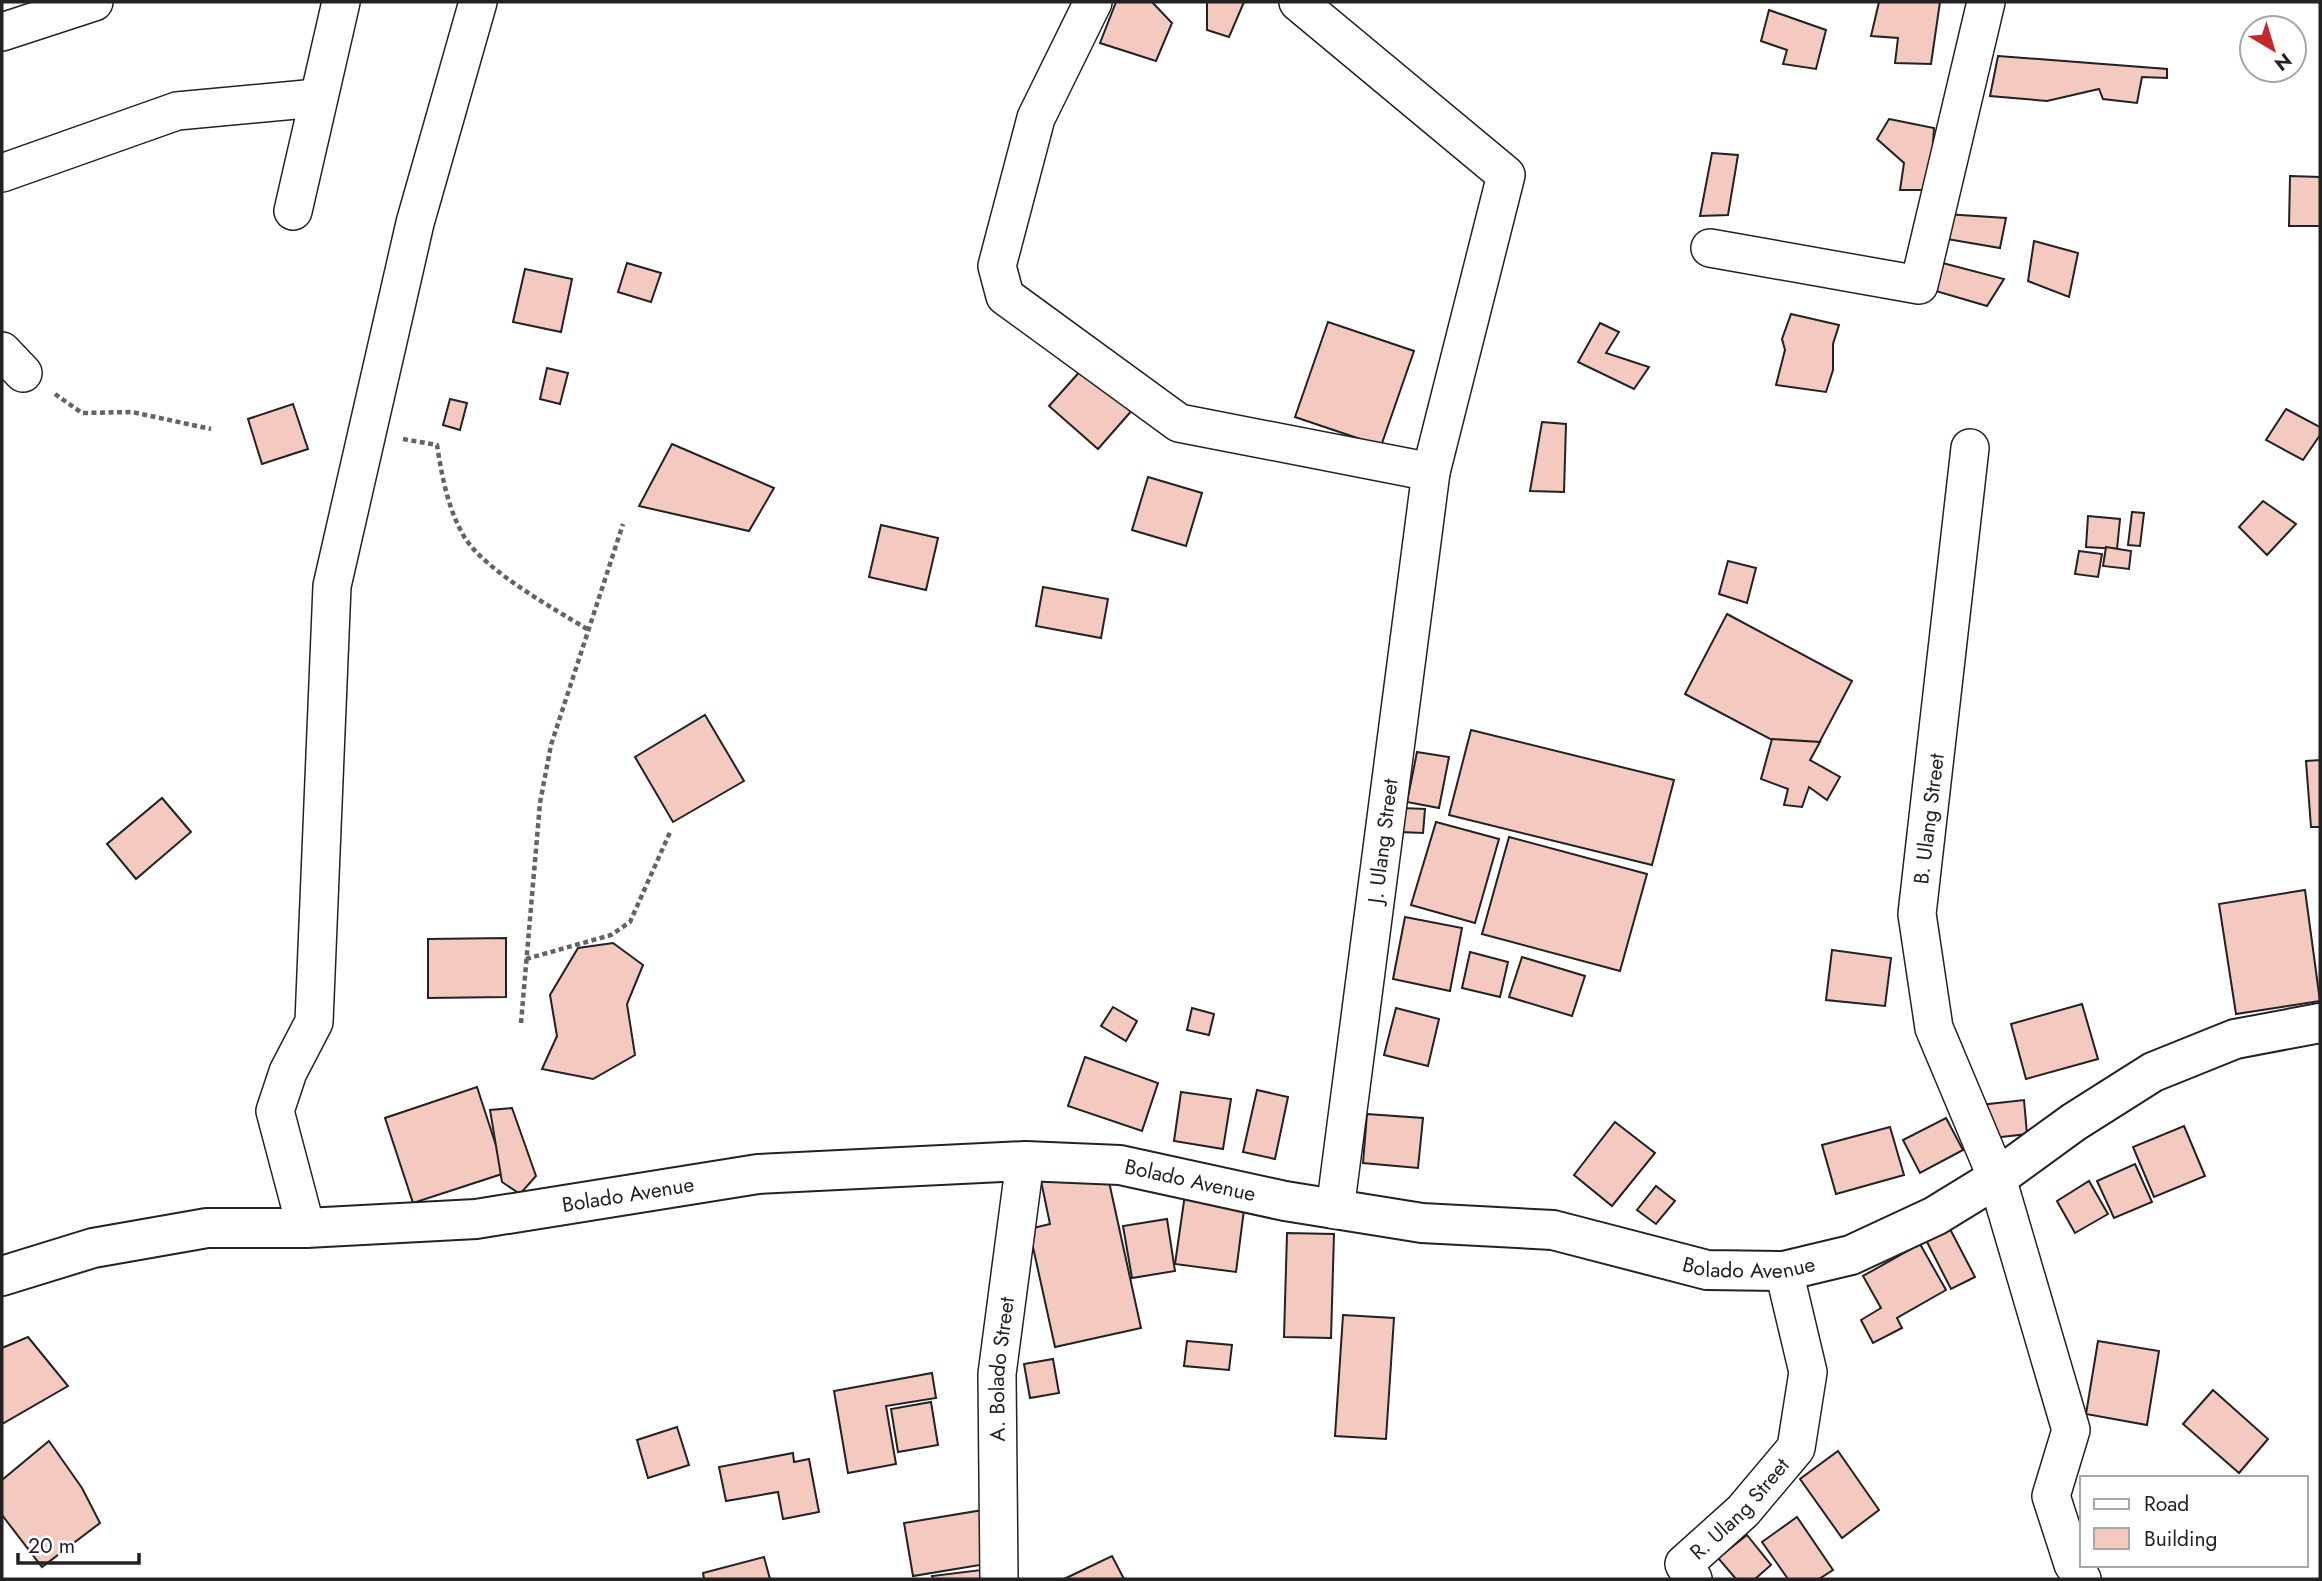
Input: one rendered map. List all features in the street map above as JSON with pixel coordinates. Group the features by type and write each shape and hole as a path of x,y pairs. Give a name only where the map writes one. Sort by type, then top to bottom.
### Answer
{"street":[{"path":"2,32 94,2"},
{"path":"292,211 341,2"},
{"path":"306,1228 275,1111 288,1072 314,1021 332,586 415,223 478,2"},
{"path":"1093,2 1036,118 997,266 1005,296 1180,423 1431,472"},
{"name":"J. Ulang Street","path":"1298,2 1506,175 1431,472 1335,1210"},
{"path":"1710,248 1919,285 1986,2"},
{"path":"2,173 177,111 317,98"},
{"name":"B. Ulang Street","path":"1970,448 1917,914 1934,1028 1997,1178 2071,1430 2051,1496 2073,1564 2082,1579"},
{"name":"Bolado Avenue","path":"2,1276 93,1248 207,1228 306,1228 476,1219 758,1174 1025,1161 1120,1165 1335,1210 1422,1223 1553,1230 1707,1270 1784,1271 1851,1255 1935,1216 1997,1178 2074,1122 2153,1072 2235,1039 2320,1023"},
{"name":"A. Bolado Street","path":"999,1579 997,1374 1025,1161"},
{"name":"R. Ulang Street","path":"1693,1579 1684,1564 1742,1511 1796,1448 1808,1372 1784,1271"}],"path":[{"path":"13,362 82,412 132,412 211,429"},
{"path":"367,433 438,445 444,491 466,540 512,583 587,629"},
{"path":"521,1023 540,803 551,745 623,524"},
{"path":"526,959 611,935 630,922 671,830"}],"building":[{"path":"1116,2 1152,2 1172,23 1156,61 1100,43"},
{"path":"1207,2 1244,2 1229,37 1207,30"},
{"path":"1879,2 1940,2 1931,64 1895,63 1898,38 1871,36"},
{"path":"1769,10 1826,30 1816,69 1783,64 1787,50 1761,41"},
{"path":"1998,56 2167,69 2167,78 2142,77 2137,103 2103,99 2099,89 2047,101 1990,96"},
{"path":"1889,119 1934,128 1930,190 1900,190 1904,163 1877,139"},
{"path":"1712,153 1738,155 1728,215 1700,216"},
{"path":"2290,176 2320,177 2320,226 2289,226"},
{"path":"1945,214 2006,218 2000,248 1941,238"},
{"path":"2034,241 2078,253 2069,297 2028,281"},
{"path":"1935,261 2004,279 1987,306 1922,287"},
{"path":"627,263 661,273 651,302 618,292"},
{"path":"525,269 572,279 561,332 513,322"},
{"path":"1791,314 1839,325 1833,344 1833,370 1826,392 1776,385 1785,350 1782,339"},
{"path":"1328,322 1414,351 1381,446 1295,417"},
{"path":"1600,323 1619,332 1606,353 1649,367 1634,389 1578,362"},
{"path":"1092,358 1141,400 1098,449 1049,406"},
{"path":"547,368 568,373 560,404 540,399"},
{"path":"450,399 467,403 460,430 443,425"},
{"path":"293,404 308,449 262,464 248,419"},
{"path":"2286,409 2320,427 2320,435 2303,460 2266,440"},
{"path":"1542,422 1566,424 1564,492 1530,491"},
{"path":"672,444 774,488 749,531 639,506"},
{"path":"1148,477 1202,493 1186,546 1132,530"},
{"path":"2263,501 2296,524 2267,555 2239,527"},
{"path":"2132,512 2144,513 2140,546 2128,545"},
{"path":"2088,516 2120,519 2117,549 2086,547"},
{"path":"881,525 938,538 926,590 869,577"},
{"path":"2106,547 2131,551 2129,569 2103,566"},
{"path":"2079,551 2102,554 2098,577 2075,574"},
{"path":"1728,561 1756,568 1747,603 1719,594"},
{"path":"1043,587 1108,599 1101,638 1036,626"},
{"path":"1727,614 1852,681 1810,760 1685,694"},
{"path":"705,715 744,781 673,822 635,757"},
{"path":"1471,730 1674,780 1652,865 1449,815"},
{"path":"1772,739 1820,742 1810,760 1840,777 1827,800 1809,787 1802,807 1784,805 1788,789 1761,779"},
{"path":"1417,752 1449,757 1439,808 1407,802"},
{"path":"2320,760 2320,827 2311,827 2306,761"},
{"path":"162,798 191,832 136,879 107,844"},
{"path":"1402,808 1425,809 1423,833 1400,832"},
{"path":"1436,822 1499,839 1475,923 1411,905"},
{"path":"1509,837 1647,874 1620,971 1482,934"},
{"path":"2305,890 2320,1001 2236,1014 2219,904"},
{"path":"1405,917 1462,928 1450,991 1393,979"},
{"path":"506,938 506,997 428,998 428,939"},
{"path":"613,943 643,965 627,1004 635,1055 593,1079 542,1069 557,1036 550,995 578,948"},
{"path":"1832,950 1891,958 1885,1006 1826,1000"},
{"path":"1470,952 1508,962 1500,997 1462,988"},
{"path":"1522,957 1585,976 1572,1016 1509,997"},
{"path":"2082,1004 2098,1059 2026,1079 2011,1024"},
{"path":"1113,1007 1137,1021 1126,1041 1101,1026"},
{"path":"1192,1008 1214,1014 1209,1035 1187,1030"},
{"path":"1396,1008 1439,1019 1428,1066 1384,1055"},
{"path":"1085,1057 1158,1083 1142,1131 1068,1106"},
{"path":"477,1087 505,1173 413,1203 385,1118"},
{"path":"1257,1090 1288,1097 1275,1159 1243,1152"},
{"path":"1181,1092 1231,1099 1223,1149 1174,1141"},
{"path":"2024,1100 2027,1134 1984,1139 1980,1105"},
{"path":"512,1108 536,1176 520,1194 502,1182 490,1110"},
{"path":"1367,1114 1423,1118 1418,1168 1363,1163"},
{"path":"1946,1118 1963,1150 1920,1173 1903,1140"},
{"path":"1615,1122 1655,1153 1612,1206 1574,1175"},
{"path":"2184,1126 2205,1176 2154,1197 2133,1147"},
{"path":"1890,1127 1904,1175 1836,1194 1822,1145"},
{"path":"2135,1164 2152,1202 2114,1218 2097,1181"},
{"path":"1106,1168 1141,1328 1055,1347 1029,1229 1050,1224 1041,1181"},
{"path":"2089,1181 2108,1214 2075,1233 2057,1201"},
{"path":"1656,1186 1675,1201 1656,1224 1637,1210"},
{"path":"1185,1194 1245,1202 1236,1272 1175,1264"},
{"path":"1167,1219 1175,1271 1132,1278 1123,1226"},
{"path":"1950,1229 1975,1277 1951,1289 1926,1240"},
{"path":"1287,1233 1334,1234 1331,1338 1284,1337"},
{"path":"1920,1244 1946,1290 1897,1318 1902,1328 1873,1343 1861,1320 1881,1308 1863,1276"},
{"path":"1343,1315 1394,1318 1386,1439 1335,1436"},
{"path":"28,1337 68,1386 2,1424 2,1348"},
{"path":"1187,1341 1232,1345 1229,1370 1184,1366"},
{"path":"2098,1341 2159,1351 2147,1425 2086,1414"},
{"path":"1053,1359 1059,1393 1030,1398 1024,1364"},
{"path":"932,1373 936,1398 886,1406 896,1464 848,1473 834,1391"},
{"path":"2213,1390 2268,1439 2239,1473 2183,1424"},
{"path":"931,1402 938,1445 898,1452 891,1409"},
{"path":"677,1427 689,1465 648,1478 637,1440"},
{"path":"49,1441 82,1488 100,1523 42,1567 2,1515 2,1480"},
{"path":"1838,1451 1879,1510 1842,1538 1800,1479"},
{"path":"793,1453 794,1462 809,1459 819,1512 783,1519 778,1492 726,1501 719,1467"},
{"path":"983,1510 992,1563 913,1576 904,1523"},
{"path":"1797,1517 1833,1570 1819,1579 1788,1579 1762,1542"},
{"path":"1747,1535 1771,1565 1755,1579 1736,1579 1718,1558"},
{"path":"1112,1556 1124,1579 1064,1579"},
{"path":"764,1557 770,1579 704,1579 703,1573"},
{"path":"981,1570 982,1579 933,1579 932,1576"}]}
